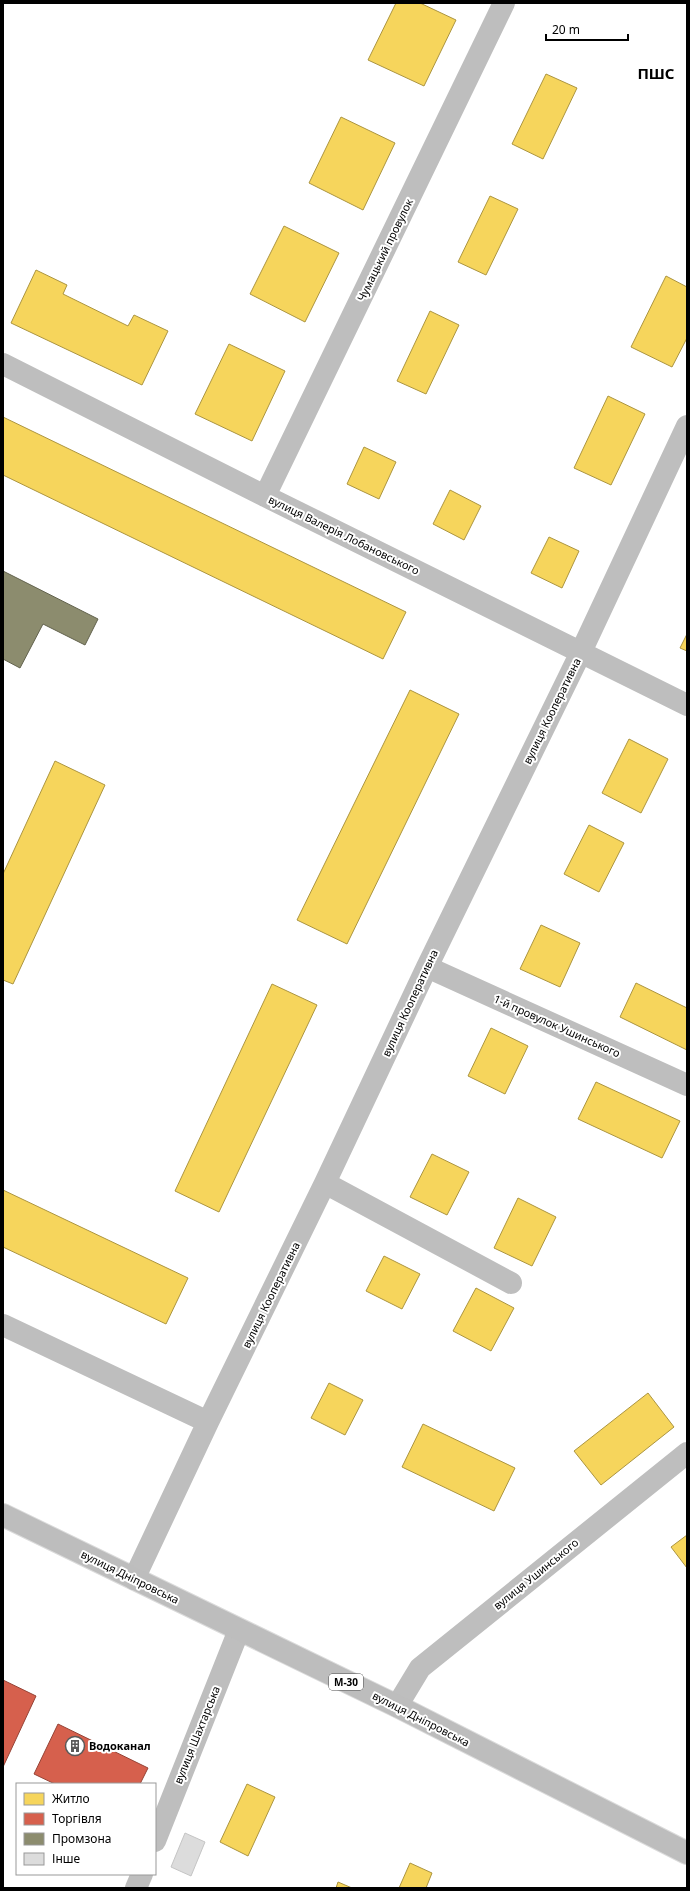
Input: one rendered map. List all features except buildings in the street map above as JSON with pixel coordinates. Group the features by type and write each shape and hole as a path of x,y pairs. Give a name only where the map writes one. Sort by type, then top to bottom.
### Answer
{"highway":[{"name":"вулиця Дніпровська","path":"3,1515 397,1706 687,1853"}],"street":[{"name":"Чумацький провулок","path":"265,496 504,3"},
{"name":"вулиця Валерія Лобановського","path":"3,364 265,496 687,705"},
{"name":"вулиця Кооперативна","path":"134,1579 208,1422 325,1183 427,966 580,652 687,426"},
{"name":"1-й провулок Ушинського","path":"427,966 687,1085"},
{"path":"325,1183 511,1283"},
{"path":"3,1325 208,1422"},
{"name":"вулиця Ушинського","path":"397,1706 420,1668 687,1453"},
{"name":"вулиця Шахтарська","path":"156,1838 239,1630"},
{"path":"136,1888 142,1875"}],"place":[{"name":"Водоканал","path":"75,1746"}],"district":[{"name":"ПШС","path":"656,74"}]}
